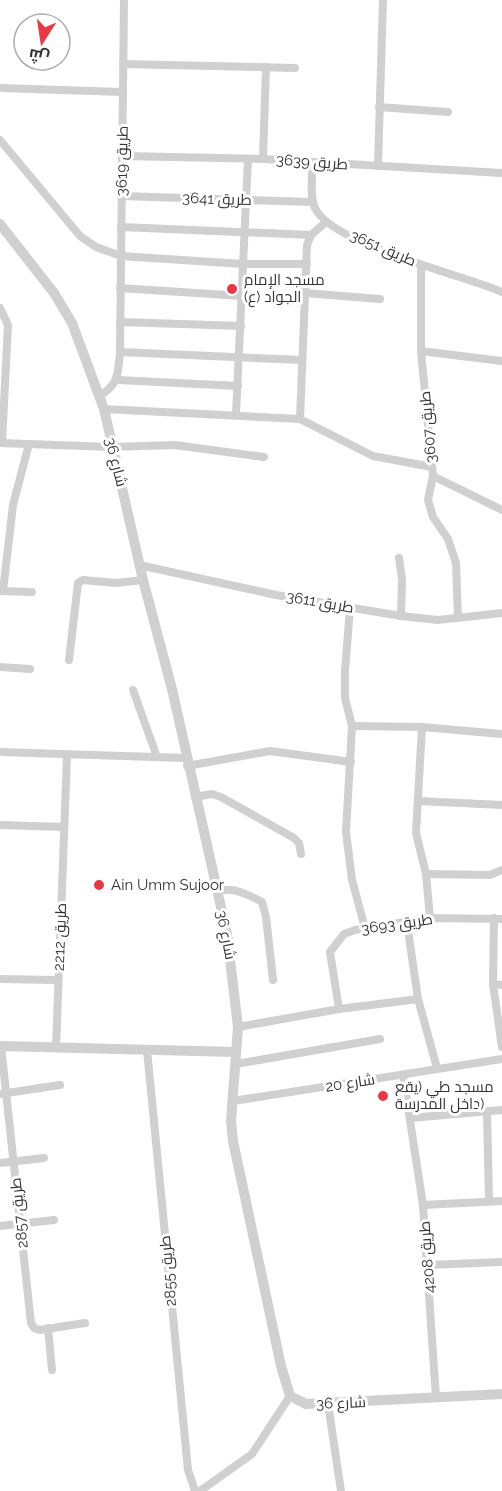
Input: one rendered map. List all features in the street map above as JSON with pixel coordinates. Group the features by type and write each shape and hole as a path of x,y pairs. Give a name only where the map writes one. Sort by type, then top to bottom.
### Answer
{"street":[{"name":"طريق 3619","path":"118,380 124,0"},
{"path":"378,166 383,0"},
{"path":"123,64 295,68"},
{"path":"263,159 266,67"},
{"path":"0,88 123,92"},
{"path":"379,107 448,112"},
{"path":"0,140 80,236 96,247 121,256 243,264 307,264"},
{"name":"طريق 3639","path":"122,156 263,159 502,173"},
{"path":"237,414 248,159"},
{"path":"312,162 313,202"},
{"name":"طريق 3641","path":"121,196 313,202"},
{"name":"طريق 3651","path":"313,202 326,222 360,240 421,265 480,282 502,292"},
{"path":"300,419 307,245 311,235 326,222"},
{"name":"شارع 36","path":"0,224 54,293 72,323 104,409 139,565 172,689 186,762 233,969 238,1027 235,1052 233,1141 281,1366 290,1396 306,1404 328,1404 502,1394"},
{"path":"121,227 311,235"},
{"name":"طريق 3607","path":"421,265 421,351 433,471 428,500 430,509 448,539 456,564 458,618"},
{"path":"120,288 242,296"},
{"path":"305,293 380,299"},
{"path":"0,308 8,325 2,378 1,443 111,447 175,445 264,457"},
{"path":"120,322 241,326"},
{"path":"421,351 502,361"},
{"path":"120,352 302,360"},
{"path":"100,395 111,389 118,380 238,386"},
{"path":"104,409 300,419 373,456 433,471 502,510"},
{"path":"29,444 13,505 1,591 32,592"},
{"path":"399,558 402,579 400,616"},
{"name":"طريق 3611","path":"139,565 400,616 438,620 502,613"},
{"path":"69,660 78,583 82,580 126,583 143,580"},
{"path":"350,608 345,698 352,726 346,832 348,857 365,928"},
{"path":"0,668 30,669"},
{"path":"133,690 157,757"},
{"path":"352,726 423,727 502,734"},
{"path":"423,727 417,840 426,873 430,918"},
{"path":"0,752 157,757 186,762 270,751 351,762"},
{"name":"طريق 2212","path":"56,1048 67,755"},
{"path":"195,797 212,794 221,797 294,838 299,843 301,854"},
{"path":"418,801 502,805"},
{"path":"0,825 64,826"},
{"path":"426,873 489,875 502,870"},
{"path":"217,891 227,888 262,902 266,917 273,980"},
{"name":"طريق 3693","path":"339,1009 330,952 344,934 365,928 430,918 498,919 497,985 502,1047"},
{"path":"407,923 418,999 437,1068"},
{"path":"0,979 58,980"},
{"path":"238,1027 339,1009 418,999"},
{"path":"236,1064 380,1040"},
{"path":"1,1046 235,1052"},
{"name":"طريق 2857","path":"1,1046 3,1093 14,1161 31,1323 34,1328 48,1328"},
{"name":"طريق 2855","path":"147,1050 188,1470 195,1491"},
{"name":"شارع 20","path":"233,1101 502,1059"},
{"name":"طريق 4208","path":"403,1074 423,1205 429,1265 436,1398"},
{"path":"3,1093 60,1086"},
{"path":"410,1118 502,1110"},
{"path":"487,1111 489,1201"},
{"path":"0,1162 44,1158"},
{"path":"423,1205 502,1200"},
{"path":"0,1226 54,1220"},
{"path":"429,1265 502,1262"},
{"path":"52,1370 48,1328 85,1323"},
{"path":"200,1491 212,1488 252,1454 290,1396"},
{"path":"328,1404 341,1491"}],"place":[{"name":"مسجد الإمام الجواد (ع)","path":"232,289"},
{"name":"Ain Umm Sujoor","path":"99,885"},
{"name":"مسجد طي (يقع داخل المدرسة)","path":"383,1096"}]}
